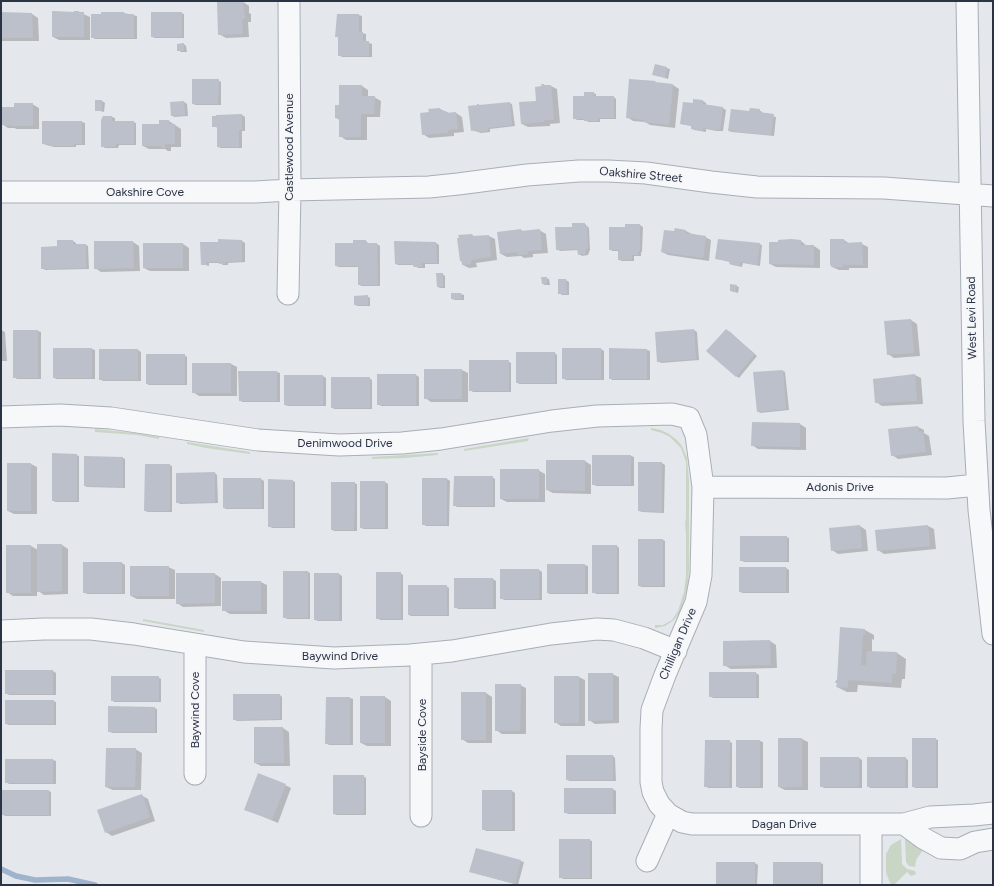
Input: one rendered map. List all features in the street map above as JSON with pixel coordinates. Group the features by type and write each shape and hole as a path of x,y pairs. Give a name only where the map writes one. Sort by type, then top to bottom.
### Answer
{"street":[{"name":"Castlewood Avenue","path":"288,1 290,190 288,294"},
{"name":"West Levi Road","path":"967,1 969,194 974,421 977,485 993,634"},
{"name":"Oakshire Street","path":"290,190 429,187 579,170 608,170 646,173 757,187 884,188 993,196"},
{"name":"Oakshire Cove","path":"1,192 255,192 290,190"},
{"name":"Denimwood Drive","path":"1,417 60,415 111,418 252,440 338,444 402,443 441,439 552,421 597,416 672,414 689,418"},
{"name":"Chilligan Drive","path":"668,814 659,804 653,792 651,782 652,710 658,692 696,602 701,575 703,487 696,436 689,418"},
{"name":"Adonis Drive","path":"703,487 947,488 977,485"},
{"name":"Baywind Drive","path":"1,631 91,629 134,634 244,652 317,657 367,657 420,655 479,647 551,634 597,629 614,630 644,638 676,651"},
{"name":"Baywind Cove","path":"195,645 195,774"},
{"name":"Bayside Cove","path":"420,655 422,695 422,816"},
{"name":"Dagan Drive","path":"668,814 682,822 692,824 904,824 930,817 993,813"},
{"path":"647,861 668,814"},
{"path":"870,824 870,885"},
{"path":"904,824 922,838 941,848 960,849 975,842 993,840"}],"green space":[{"path":"651,428 661,430 669,434 682,446 687,458 689,481 688,585 680,612 674,620 665,626 655,628 655,625 663,625 672,620 678,611 684,592 686,576 686,462 681,448 670,437 651,430"},
{"path":"95,429 135,433 159,437 159,439 137,435 95,432"},
{"path":"529,438 528,441 464,451 464,449"},
{"path":"187,442 250,452 250,454 206,448 187,444"},
{"path":"438,453 438,455 405,458 372,459 372,457"},
{"path":"143,619 204,630 204,632 143,621"},
{"path":"901,839 902,864 907,869 915,871 916,874 911,876 907,872 894,885 891,885 886,873 886,854 891,845"},
{"path":"905,839 912,841 923,850 916,860 915,867 909,866 906,862"}],"building":[{"path":"243,1 245,19 242,19 243,34 218,35 217,2"},
{"path":"52,11 84,12 84,37 52,37"},
{"path":"1,12 32,13 33,38 1,38"},
{"path":"101,12 124,12 124,14 134,14 134,38 91,38 91,14 101,14"},
{"path":"151,12 182,12 182,37 151,37"},
{"path":"337,14 359,14 359,32 363,32 363,41 369,41 369,56 338,56 338,37 335,37"},
{"path":"184,43 184,51 177,51 177,44"},
{"path":"655,64 667,67 665,78 652,75"},
{"path":"192,79 219,79 218,104 192,104"},
{"path":"629,79 673,84 669,125 643,122 643,120 626,118"},
{"path":"541,84 551,85 554,120 544,120 544,122 521,124 519,102 536,101 535,87 542,86"},
{"path":"339,85 362,85 362,96 375,96 374,114 361,114 361,137 339,137 339,118 335,118 335,105 339,105"},
{"path":"584,92 594,92 594,96 614,96 614,118 598,118 598,121 573,119 573,96 584,96"},
{"path":"693,99 703,100 703,104 723,107 720,130 714,131 712,129 703,128 703,131 691,129 691,126 680,124 683,102 693,103"},
{"path":"95,100 102,100 102,111 95,111"},
{"path":"184,101 185,115 171,116 170,102"},
{"path":"510,102 512,125 488,128 488,131 471,131 468,106"},
{"path":"14,103 33,103 33,126 1,125 1,107 14,107"},
{"path":"440,108 441,111 446,111 446,113 456,112 458,129 448,130 448,133 422,135 420,113 429,112 428,109"},
{"path":"750,108 760,109 759,112 774,114 771,135 728,131 731,109 749,111"},
{"path":"242,114 242,130 239,130 239,147 217,147 217,127 212,127 212,116"},
{"path":"103,116 112,116 112,121 134,121 134,144 116,144 116,147 101,147 101,120"},
{"path":"159,120 169,120 169,124 175,124 175,144 165,144 165,148 161,148 161,146 142,146 142,124 159,124"},
{"path":"42,121 82,121 82,144 74,144 74,146 50,146 50,144 42,144"},
{"path":"572,223 585,223 585,226 587,226 588,249 586,249 585,254 578,255 577,249 556,250 555,227 572,227"},
{"path":"625,224 640,224 640,251 638,255 632,255 632,260 618,260 618,250 609,250 609,227 625,227"},
{"path":"675,228 686,230 686,233 706,236 703,258 661,252 664,230 674,231"},
{"path":"521,229 521,231 540,229 542,250 527,251 528,254 518,255 517,252 500,254 497,232"},
{"path":"472,234 473,236 489,235 491,257 471,260 471,264 462,265 462,261 460,261 457,238 459,238 458,235"},
{"path":"218,239 242,240 242,261 225,262 225,264 219,264 219,262 206,262 206,265 201,265 200,242 218,242"},
{"path":"718,239 760,243 757,265 740,262 739,266 729,264 730,261 715,259"},
{"path":"830,239 844,239 844,243 862,242 863,265 843,265 843,267 831,267"},
{"path":"57,240 73,240 73,244 86,244 86,268 41,269 41,247 57,246"},
{"path":"353,240 366,240 366,243 377,243 378,285 358,285 358,266 335,266 335,243 353,243"},
{"path":"778,240 801,240 801,245 814,245 814,265 769,264 769,242 778,242"},
{"path":"94,241 133,241 134,268 94,269"},
{"path":"394,241 436,242 437,263 422,263 422,267 414,267 412,264 395,264"},
{"path":"143,243 183,243 183,268 143,268"},
{"path":"436,273 443,273 443,287 437,287"},
{"path":"541,277 547,277 547,284 542,284"},
{"path":"558,279 566,279 567,294 558,294"},
{"path":"730,284 737,285 735,292 730,291"},
{"path":"451,293 461,293 461,299 451,299"},
{"path":"368,295 368,305 354,305 354,296"},
{"path":"911,319 914,353 887,355 884,321"},
{"path":"694,329 696,359 657,362 655,332"},
{"path":"726,329 755,354 736,377 706,351"},
{"path":"13,330 38,330 38,378 13,378"},
{"path":"53,348 92,348 92,378 53,378"},
{"path":"562,348 601,348 601,379 562,379"},
{"path":"609,348 647,349 647,379 609,379"},
{"path":"99,349 138,349 138,380 99,380"},
{"path":"516,352 555,352 555,383 516,383"},
{"path":"146,354 185,354 185,384 146,384"},
{"path":"469,360 509,360 509,391 469,391"},
{"path":"192,363 231,363 231,393 192,393"},
{"path":"424,369 462,369 462,399 424,399"},
{"path":"783,370 786,409 757,412 753,372"},
{"path":"238,371 277,371 277,401 239,401"},
{"path":"377,374 416,374 416,405 377,405"},
{"path":"915,374 917,401 875,403 873,379"},
{"path":"284,375 323,375 323,405 284,405"},
{"path":"331,377 370,377 370,408 331,408"},
{"path":"752,422 800,423 800,447 751,446"},
{"path":"918,426 919,432 923,431 926,452 891,456 888,429"},
{"path":"52,453 77,454 77,501 52,501"},
{"path":"592,455 631,455 631,485 592,485"},
{"path":"84,456 123,457 123,487 84,486"},
{"path":"546,460 585,460 585,491 546,490"},
{"path":"638,462 662,462 662,512 638,511"},
{"path":"7,463 31,463 31,511 7,511"},
{"path":"145,464 170,464 170,511 144,511"},
{"path":"500,469 539,469 539,499 500,499"},
{"path":"215,472 215,502 176,503 176,473"},
{"path":"454,476 493,476 493,506 453,506"},
{"path":"223,478 261,478 262,508 223,508"},
{"path":"422,478 447,478 447,525 422,525"},
{"path":"268,479 293,480 293,527 268,527"},
{"path":"360,481 385,481 385,528 360,528"},
{"path":"331,482 355,482 354,530 331,530"},
{"path":"860,525 862,548 831,551 829,528"},
{"path":"928,525 930,546 877,551 875,530"},
{"path":"740,536 787,536 787,561 740,561"},
{"path":"638,539 663,539 663,586 638,586"},
{"path":"37,544 62,544 62,591 37,592"},
{"path":"6,545 31,545 31,593 6,593"},
{"path":"592,545 617,545 617,593 592,593"},
{"path":"83,562 122,562 122,593 83,593"},
{"path":"547,564 585,564 585,593 547,593"},
{"path":"130,566 169,566 169,596 130,596"},
{"path":"739,567 786,567 786,592 739,592"},
{"path":"500,569 539,569 539,599 500,599"},
{"path":"283,571 308,571 308,618 283,618"},
{"path":"376,572 401,572 401,619 376,619"},
{"path":"176,573 215,573 215,603 176,604"},
{"path":"314,573 339,573 339,620 314,620"},
{"path":"454,578 493,578 493,608 454,608"},
{"path":"222,581 261,581 261,611 222,611"},
{"path":"408,585 447,585 447,615 408,615"},
{"path":"840,627 865,629 865,635 863,634 861,665 866,665 867,651 897,652 896,674 892,674 892,683 848,680 848,688 836,687 837,683 835,683 837,680"},
{"path":"770,640 771,665 723,666 723,641"},
{"path":"5,670 53,670 53,694 5,694"},
{"path":"709,672 756,672 756,697 709,697"},
{"path":"588,673 613,673 613,720 588,721"},
{"path":"111,676 159,676 159,701 111,701"},
{"path":"554,676 579,676 579,723 554,723"},
{"path":"495,684 521,684 520,731 495,731"},
{"path":"461,692 486,692 486,740 461,740"},
{"path":"233,694 280,694 280,719 233,720"},
{"path":"360,696 385,696 385,743 360,743"},
{"path":"326,697 350,697 350,744 325,744"},
{"path":"5,700 54,700 54,724 5,724"},
{"path":"108,706 155,707 155,732 108,732"},
{"path":"254,727 283,727 284,763 254,763"},
{"path":"778,738 802,738 802,787 778,787"},
{"path":"912,738 936,738 936,787 912,787"},
{"path":"705,740 730,740 729,787 704,787"},
{"path":"736,740 760,740 760,787 736,787"},
{"path":"106,748 136,748 135,787 105,787"},
{"path":"566,755 613,755 613,780 566,780"},
{"path":"820,757 859,757 859,787 820,787"},
{"path":"867,757 906,757 905,787 867,787"},
{"path":"5,759 53,759 53,783 5,783"},
{"path":"258,773 286,784 272,820 244,810"},
{"path":"333,775 364,775 364,814 333,814"},
{"path":"564,788 613,788 613,813 564,813"},
{"path":"1,790 49,790 49,815 1,815"},
{"path":"482,790 512,790 512,830 482,830"},
{"path":"142,794 150,817 105,833 97,810"},
{"path":"559,839 590,839 590,878 559,878"},
{"path":"476,848 521,860 515,884 469,872"},
{"path":"716,862 755,862 755,885 716,885"},
{"path":"773,862 821,862 820,885 773,885"}],"waterway":[{"path":"1,869 16,876 35,880 68,879 95,885"}]}
